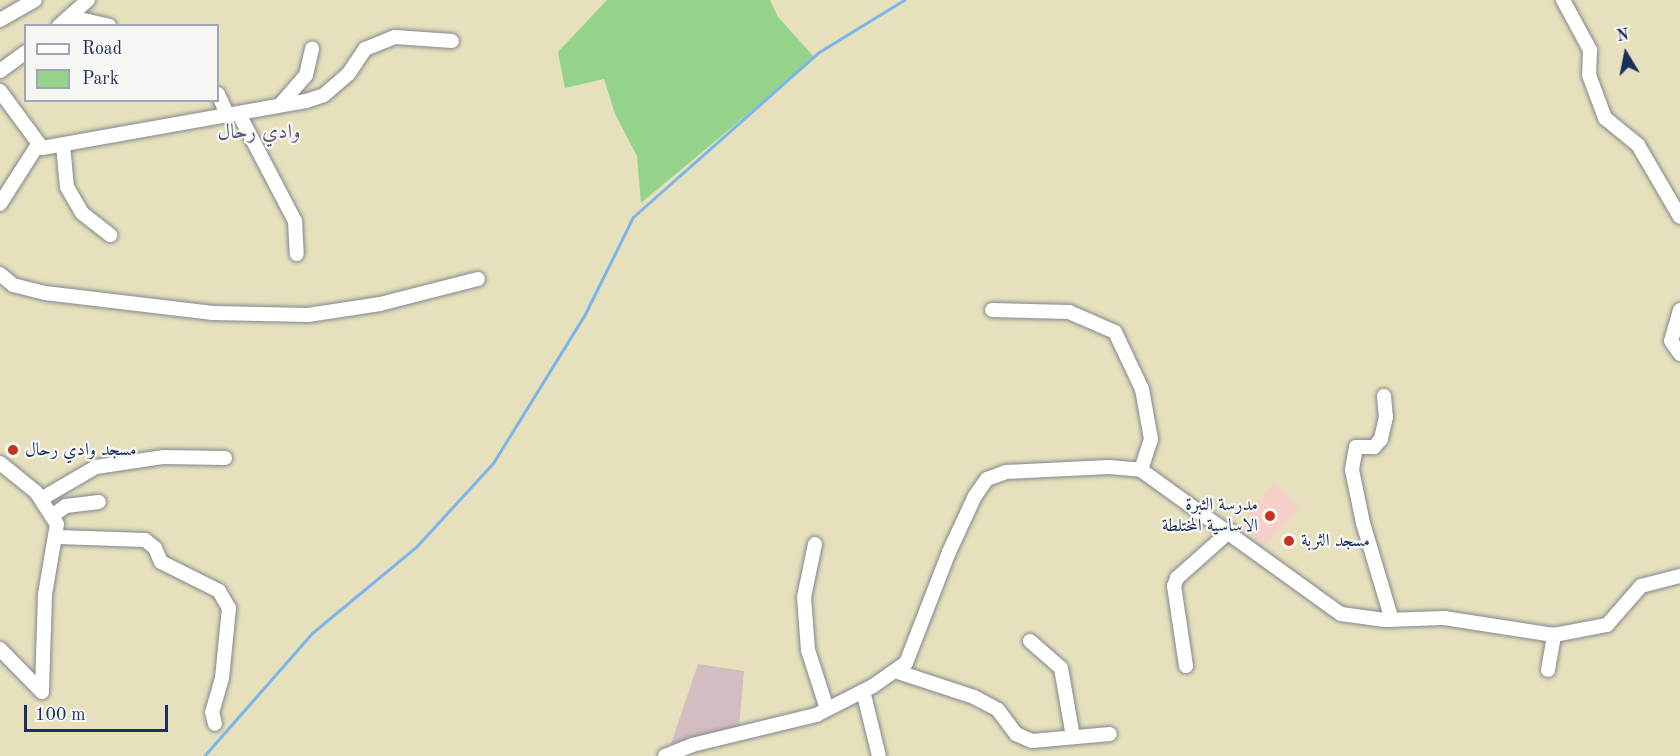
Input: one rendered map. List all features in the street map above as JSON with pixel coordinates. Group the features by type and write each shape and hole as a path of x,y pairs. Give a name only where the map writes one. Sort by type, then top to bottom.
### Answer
{"street":[{"path":"0,20 35,0"},
{"path":"65,21 88,0"},
{"path":"1563,0 1590,50 1589,75 1605,117 1638,145 1680,217"},
{"path":"65,21 91,24"},
{"path":"0,91 42,148 233,115 324,95 349,73 365,49 395,36 452,40"},
{"path":"279,106 306,75 312,49"},
{"path":"0,71 24,53"},
{"path":"219,95 233,115 295,221 297,254"},
{"path":"0,204 39,143"},
{"path":"63,144 67,187 82,213 110,235"},
{"path":"0,274 13,285 45,293 213,313 308,315 380,304 478,279"},
{"path":"992,310 1069,312 1115,332 1142,389 1151,439 1141,470"},
{"path":"1680,310 1671,341 1680,354"},
{"path":"1384,396 1386,417 1381,439 1374,447 1356,447 1352,470 1363,523 1392,620"},
{"path":"41,499 96,467 164,457 225,458"},
{"path":"0,463 41,499 52,516 58,537 45,594 42,692 0,649"},
{"path":"665,756 692,745 827,709 863,691 906,663 949,552 987,479 1006,472 1109,467 1141,470 1230,531 1341,614 1392,620 1444,618 1554,635 1607,625 1641,586 1680,576"},
{"path":"52,516 66,506 99,502"},
{"path":"1186,666 1174,586 1177,578 1230,531"},
{"path":"58,537 145,540 155,548 161,562 219,591 229,609 222,678 212,712 215,724"},
{"path":"815,544 804,597 808,650 827,709"},
{"path":"1548,670 1554,635"},
{"path":"1030,641 1061,668 1073,737"},
{"path":"895,671 974,697 998,710 1016,734 1032,741 1110,734"},
{"path":"863,691 879,756"}],"shaded area":[{"name":"مدرسة الثبرة الاساسية المختلطة","path":"1274,482 1299,509 1266,544 1237,528"},
{"path":"698,664 744,671 739,728 671,744"}],"green space":[{"path":"607,0 770,0 778,17 815,58 641,203 637,156 615,114 604,79 565,88 558,52"}],"waterway":[{"path":"204,756 312,633 416,547 493,463 585,314 633,217 819,52 904,0"}],"place":[{"name":"مسجد وادي رحال","path":"13,450"},
{"name":"مدرسة الثبرة الاساسية المختلطة","path":"1270,516"},
{"name":"مسجد الثربة","path":"1289,541"}],"district":[{"name":"وادي رحال","path":"259,133"}]}
